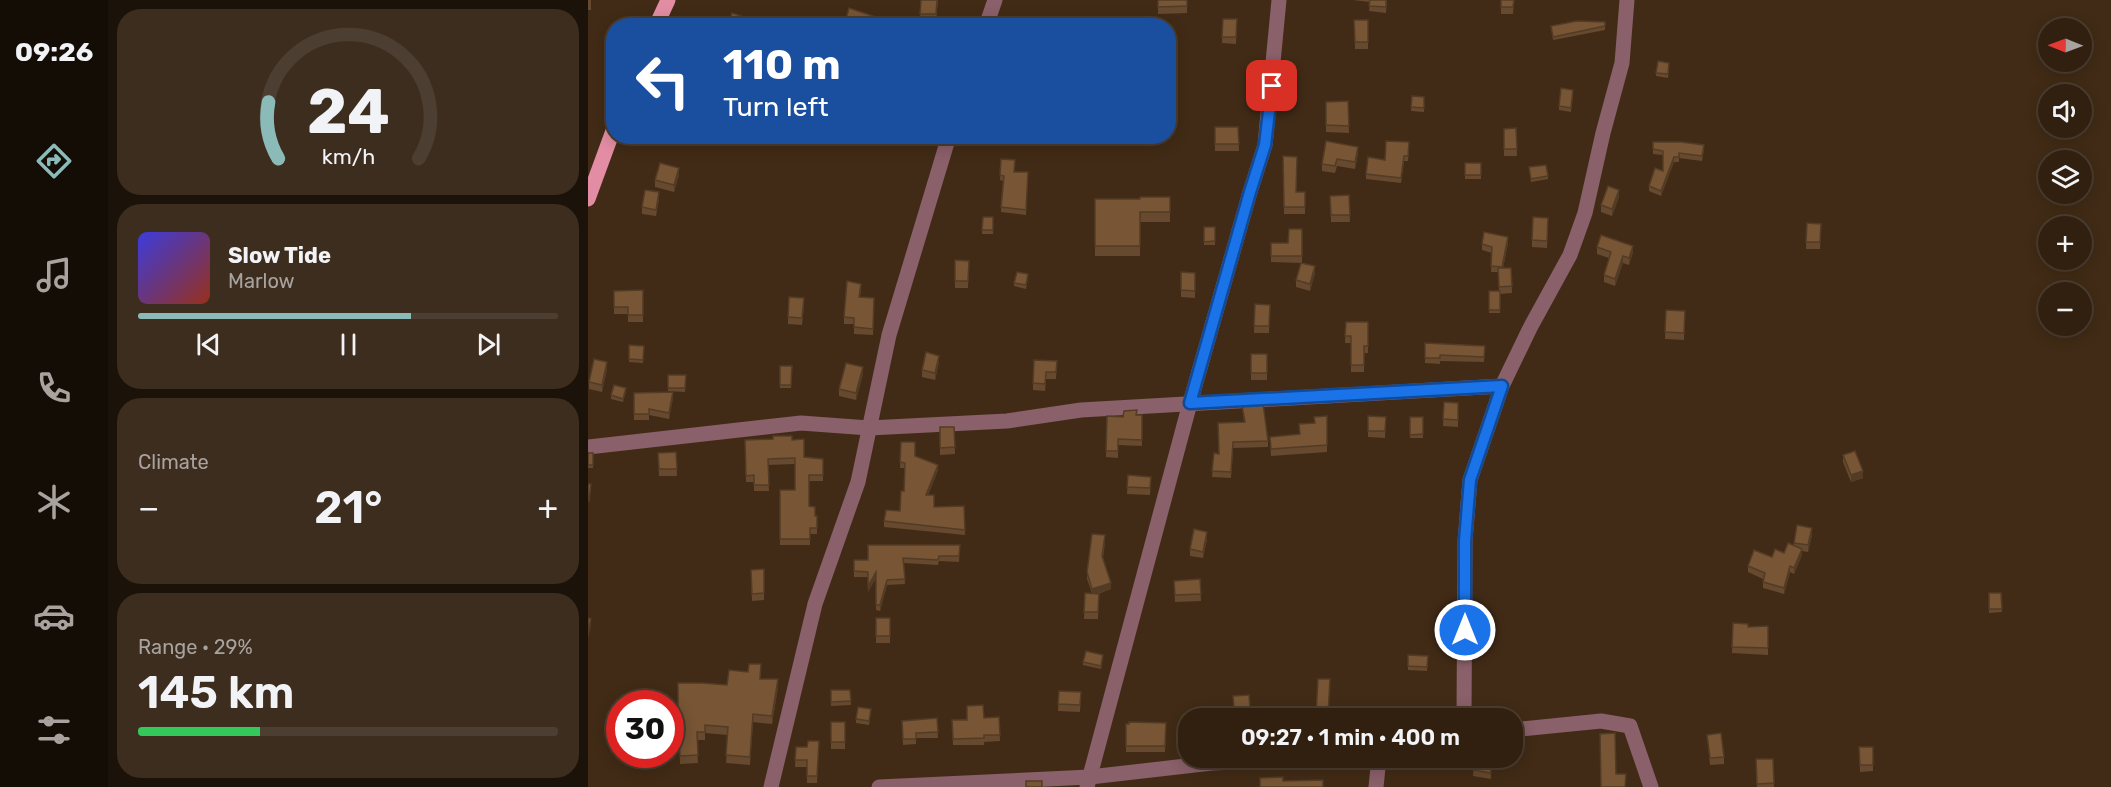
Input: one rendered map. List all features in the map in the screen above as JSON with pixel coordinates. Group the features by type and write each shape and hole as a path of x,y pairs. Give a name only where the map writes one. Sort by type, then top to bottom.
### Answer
{"main road":[{"path":"660,18 668,0"},
{"path":"589,191 608,144"}],"street":[{"path":"989,18 995,0"},
{"path":"1089,782 1190,403 1265,145 1279,0"},
{"path":"1464,708 1465,541 1470,480 1502,386 1530,328 1570,255 1586,213 1603,133 1622,63 1627,0"},
{"path":"771,787 815,604 858,482 889,335 947,144"},
{"path":"588,447 801,423 869,428 1007,421 1081,410 1502,386"},
{"path":"1523,729 1601,721 1630,726 1651,787"},
{"path":"879,787 1089,782 1180,768"},
{"path":"1376,787 1378,768"}],"building":[{"path":"921,0 937,0 936,14 920,14"},
{"path":"1158,0 1187,0 1187,6 1158,7"},
{"path":"1370,0 1386,0 1386,7 1369,6"},
{"path":"1501,0 1514,0 1513,7 1501,7"},
{"path":"849,8 879,18 846,18"},
{"path":"732,13 744,17 744,18 730,18"},
{"path":"1223,19 1237,19 1236,37 1222,37"},
{"path":"1354,20 1368,20 1368,42 1355,42"},
{"path":"1577,21 1605,22 1605,26 1553,37 1551,26"},
{"path":"1658,61 1669,63 1668,74 1656,73"},
{"path":"1561,88 1573,90 1571,108 1559,106"},
{"path":"1412,96 1424,97 1424,108 1411,107"},
{"path":"1348,101 1349,126 1326,125 1326,102"},
{"path":"1215,127 1238,127 1239,144 1215,144"},
{"path":"1516,128 1517,149 1504,149 1504,129"},
{"path":"1326,141 1358,147 1355,162 1337,159 1335,166 1322,164"},
{"path":"1386,141 1409,142 1408,156 1404,156 1401,178 1366,174 1368,157 1385,160"},
{"path":"1653,142 1704,145 1702,156 1679,153 1679,157 1674,157 1661,191 1649,186 1655,168 1663,171 1663,151 1653,149"},
{"path":"1283,156 1297,157 1296,192 1305,192 1305,207 1284,207"},
{"path":"1001,159 1015,160 1014,172 1028,172 1026,210 1001,207 1004,176 1000,175"},
{"path":"660,163 679,168 674,185 655,180"},
{"path":"1465,163 1481,163 1481,175 1465,175"},
{"path":"1546,165 1548,176 1531,179 1529,167"},
{"path":"1608,186 1619,190 1612,209 1601,205"},
{"path":"645,190 659,192 656,210 642,207"},
{"path":"1349,195 1350,215 1331,215 1330,196"},
{"path":"1140,197 1170,197 1170,212 1140,212 1140,246 1095,246 1095,199 1140,199"},
{"path":"983,217 993,217 993,230 982,230"},
{"path":"1533,217 1548,218 1547,241 1532,240"},
{"path":"1807,223 1821,224 1820,242 1806,242"},
{"path":"1204,227 1215,227 1215,241 1204,242"},
{"path":"1289,229 1302,229 1302,256 1271,256 1271,243 1288,243"},
{"path":"1484,232 1508,237 1502,267 1491,266 1492,247 1482,244"},
{"path":"1601,235 1633,246 1629,258 1623,256 1615,279 1604,275 1611,252 1597,247"},
{"path":"955,260 969,261 968,281 955,281"},
{"path":"1301,263 1315,266 1310,284 1296,280"},
{"path":"1498,268 1511,268 1512,286 1499,287"},
{"path":"1017,272 1028,274 1026,285 1014,283"},
{"path":"1181,272 1195,273 1195,291 1181,290"},
{"path":"847,281 861,284 859,297 874,298 873,329 854,327 854,318 844,317"},
{"path":"643,290 643,315 628,315 628,307 614,307 614,291"},
{"path":"1489,291 1500,291 1500,310 1489,310"},
{"path":"789,297 804,298 802,318 788,317"},
{"path":"1255,304 1270,305 1269,326 1254,326"},
{"path":"1666,310 1685,311 1684,333 1665,332"},
{"path":"1346,322 1368,322 1368,346 1364,346 1364,365 1351,365 1351,336 1345,336"},
{"path":"1425,343 1485,346 1484,357 1440,355 1440,358 1425,358"},
{"path":"629,345 644,346 643,360 629,359"},
{"path":"926,352 939,356 935,373 922,370"},
{"path":"1251,354 1267,354 1267,373 1251,373"},
{"path":"594,359 607,362 602,385 589,382"},
{"path":"1034,360 1057,361 1056,372 1046,372 1045,384 1033,383"},
{"path":"846,363 863,367 856,393 839,389"},
{"path":"780,366 792,366 791,385 780,385"},
{"path":"668,375 686,375 685,388 668,388"},
{"path":"614,385 626,388 623,399 611,395"},
{"path":"673,392 669,413 649,409 649,414 634,414 634,393"},
{"path":"1444,402 1458,403 1458,420 1443,419"},
{"path":"1263,403 1268,441 1233,442 1231,472 1212,471 1214,453 1219,454 1218,423 1245,422 1242,406"},
{"path":"1137,410 1136,415 1142,415 1142,440 1118,439 1118,451 1106,451 1107,416 1123,417 1124,411"},
{"path":"1327,416 1327,445 1271,449 1270,437 1300,434 1299,424 1315,423 1314,417"},
{"path":"1368,416 1386,417 1385,431 1368,431"},
{"path":"1410,417 1423,417 1423,434 1410,435"},
{"path":"940,427 954,427 955,447 940,448"},
{"path":"773,436 792,436 792,440 804,439 804,457 823,459 823,475 809,475 809,506 815,507 815,516 817,516 817,528 810,528 810,539 780,539 780,490 795,490 795,458 768,459 769,485 754,485 754,475 746,476 745,440 773,439"},
{"path":"901,442 915,442 915,456 938,465 926,495 934,495 934,507 964,506 965,530 884,521 886,510 900,511 901,491 904,491 905,463 900,462"},
{"path":"1855,451 1863,471 1851,475 1843,455"},
{"path":"676,452 677,469 659,469 658,453"},
{"path":"588,453 593,453 593,465 588,465"},
{"path":"1128,475 1151,477 1150,488 1127,487"},
{"path":"588,484 591,484 589,501 588,501"},
{"path":"1797,525 1812,528 1808,545 1794,543"},
{"path":"1194,529 1207,532 1203,552 1190,549"},
{"path":"1092,534 1105,535 1102,556 1111,583 1092,589 1087,572"},
{"path":"1788,543 1802,549 1794,568 1790,566 1784,588 1763,582 1765,573 1748,566 1754,550 1772,557 1775,549 1784,553"},
{"path":"868,545 960,545 959,556 939,556 938,560 903,558 905,579 887,580 880,605 876,605 876,572 868,586 868,572 854,571 854,560 868,560"},
{"path":"764,569 764,593 752,594 751,570"},
{"path":"1200,579 1201,594 1175,595 1174,581"},
{"path":"1085,593 1099,594 1098,612 1084,612"},
{"path":"1989,593 2001,593 2002,609 1989,609"},
{"path":"876,618 890,618 890,636 876,636"},
{"path":"1733,623 1748,624 1748,627 1768,626 1768,648 1732,647"},
{"path":"1086,651 1103,655 1101,666 1083,662"},
{"path":"1408,655 1428,656 1427,667 1408,666"},
{"path":"749,664 761,664 760,679 778,679 772,716 753,714 750,757 726,755 728,727 705,725 705,732 697,732 698,755 684,756 684,690 678,690 678,683 727,685 729,670 748,672"},
{"path":"1318,679 1330,679 1328,708 1316,708"},
{"path":"831,690 850,690 851,701 831,702"},
{"path":"1059,691 1081,692 1080,705 1058,704"},
{"path":"1249,695 1250,708 1234,708 1233,696"},
{"path":"983,705 984,718 999,717 1000,735 953,739 952,720 967,720 967,706"},
{"path":"858,707 871,709 869,721 856,719"},
{"path":"937,718 938,732 916,733 916,739 903,739 902,721"},
{"path":"831,722 845,722 845,742 831,742"},
{"path":"1129,722 1166,723 1165,746 1126,746 1126,724"},
{"path":"1615,733 1616,774 1626,774 1625,787 1601,787 1600,734"},
{"path":"1721,733 1724,757 1710,758 1707,735"},
{"path":"808,741 819,741 817,776 807,776 807,760 795,760 796,747 807,747"},
{"path":"1859,747 1873,747 1873,765 1860,765"},
{"path":"1756,759 1773,759 1774,783 1757,784"},
{"path":"1473,768 1491,768 1491,773 1473,770"},
{"path":"1283,777 1283,781 1323,780 1323,787 1260,787 1260,778"},
{"path":"1026,781 1042,781 1042,787 1026,787"}],"route":[{"path":"1272,86 1265,145 1190,403 1502,386 1470,480 1465,541 1465,630"}]}
